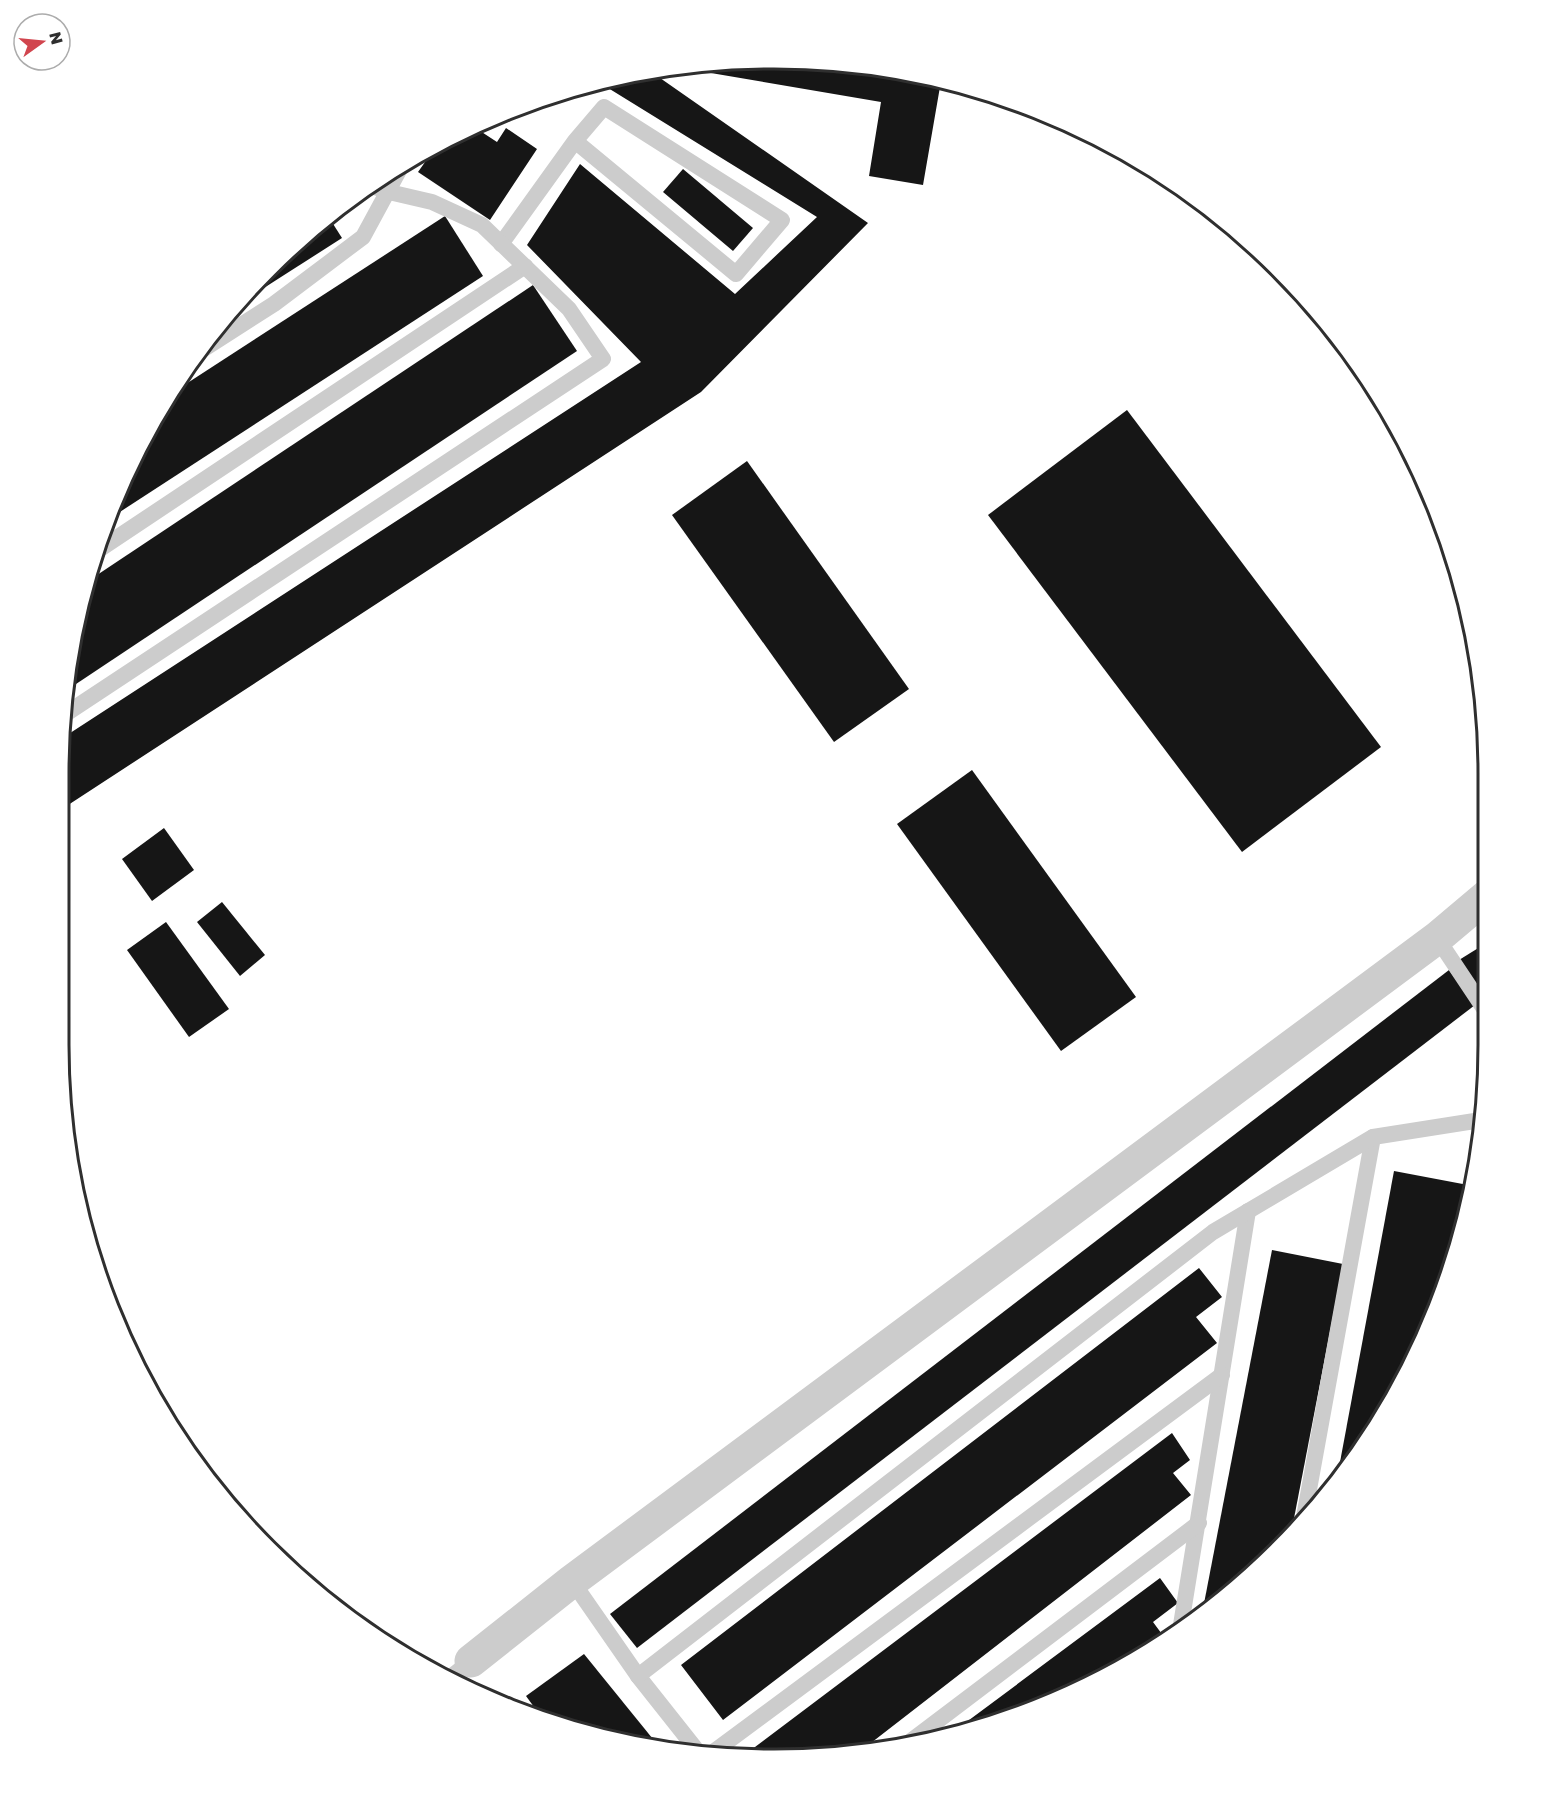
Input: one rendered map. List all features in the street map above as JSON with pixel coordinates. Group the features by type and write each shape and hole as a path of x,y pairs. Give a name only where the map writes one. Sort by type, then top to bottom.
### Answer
{"street":[{"path":"462,1669 572,1581 1437,939 1478,904"}],"lane":[{"path":"501,244 575,141 604,107 782,220 736,274 575,141"},
{"path":"220,338 274,304 363,237 395,180"},
{"path":"73,709 603,359 569,309 482,225 432,202 381,189"},
{"path":"107,544 525,267"},
{"path":"1437,939 1478,1000"},
{"path":"638,1676 1213,1232 1373,1137 1473,1121"},
{"path":"1306,1505 1373,1137"},
{"path":"1182,1617 1248,1211"},
{"path":"721,1746 1222,1376"},
{"path":"924,1732 1199,1523"},
{"path":"572,1581 638,1676 692,1744"}],"building":[{"path":"774,69 820,71 865,75 940,89 923,185 869,176 881,102 709,73"},
{"path":"661,79 868,223 701,392 69,804 71,733 641,362 527,245 580,164 735,294 817,217 610,89"},
{"path":"506,128 537,149 490,220 418,172 426,160 483,133 497,142"},
{"path":"683,169 753,228 733,251 663,192"},
{"path":"445,216 483,276 120,512 163,421 187,383"},
{"path":"333,224 342,238 262,289 309,244"},
{"path":"533,285 577,351 75,685 83,636 98,574"},
{"path":"1127,410 1381,747 1242,852 988,515"},
{"path":"747,461 909,689 834,742 672,515"},
{"path":"972,770 1136,997 1061,1051 897,824"},
{"path":"164,828 194,870 152,901 122,859"},
{"path":"222,902 265,955 240,976 197,922"},
{"path":"166,922 229,1009 189,1037 127,950"},
{"path":"1478,948 1478,988 1459,960"},
{"path":"1449,970 1475,1005 637,1648 610,1614"},
{"path":"1394,1171 1464,1184 1441,1271 1424,1314 1384,1397 1340,1462"},
{"path":"1272,1250 1343,1264 1294,1519 1272,1543 1205,1601"},
{"path":"1199,1268 1222,1297 1196,1317 1217,1343 723,1720 681,1665"},
{"path":"1172,1433 1190,1460 1173,1473 1191,1495 873,1742 820,1747 753,1748"},
{"path":"1160,1578 1178,1603 1153,1622 1161,1633 1126,1655 1043,1695 967,1722"},
{"path":"584,1654 652,1738 591,1725 547,1712 534,1707 526,1696"}]}
